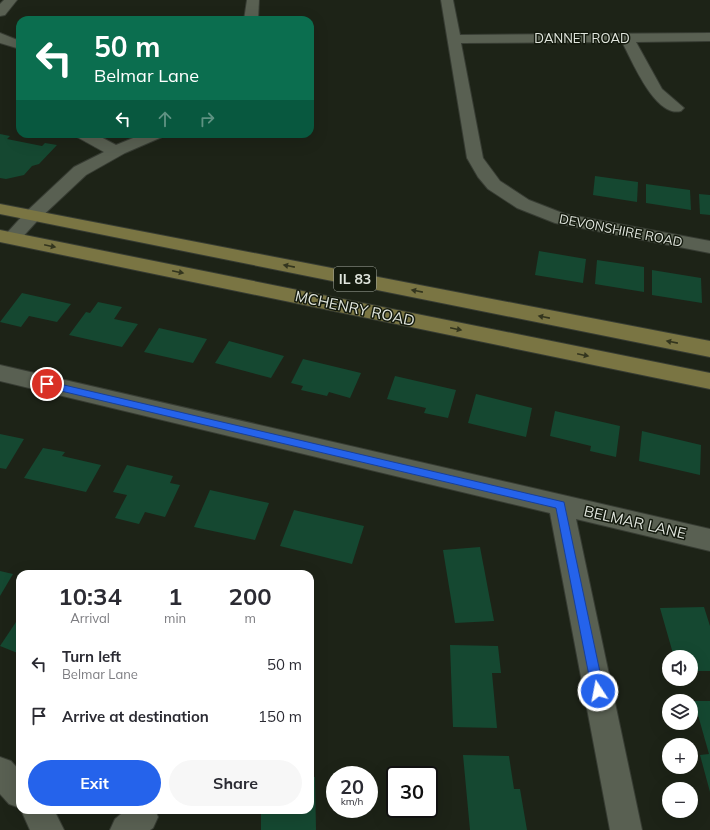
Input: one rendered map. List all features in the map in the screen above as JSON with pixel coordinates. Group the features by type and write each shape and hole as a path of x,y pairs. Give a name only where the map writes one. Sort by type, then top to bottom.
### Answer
{"main road":[{"name":"MCHENRY ROAD","path":"0,210 710,349"},
{"name":"MCHENRY ROAD","path":"6,237 710,381"}],"street":[{"path":"0,12 10,0"},
{"path":"251,16 253,0"},
{"name":"DEVONSHIRE ROAD","path":"447,0 475,158 484,173 494,185 523,204 561,219 710,247"},
{"path":"0,37 3,40 16,44"},
{"name":"DANNET ROAD","path":"454,39 710,37"},
{"path":"627,38 656,92 676,108"},
{"path":"91,138 116,152"},
{"path":"6,237 32,216 80,171 147,138"},
{"name":"BELMAR LANE","path":"0,373 710,540"},
{"path":"561,505 626,830"},
{"path":"0,772 16,789"},
{"path":"38,814 48,830"}],"building":[{"path":"0,134 10,136 7,139 42,146 45,143 57,145 39,164 32,166 24,175 6,179 0,178"},
{"path":"595,176 638,182 637,202 593,195"},
{"path":"646,184 690,190 691,210 646,203"},
{"path":"699,194 710,195 710,215 700,214"},
{"path":"539,251 586,259 583,283 535,275"},
{"path":"597,260 644,267 644,292 595,284"},
{"path":"652,270 701,278 702,303 652,295"},
{"path":"22,293 71,304 57,322 29,316 21,327 0,322"},
{"path":"98,302 122,307 114,319 138,324 122,347 69,335 86,312 90,313"},
{"path":"159,328 207,339 193,363 144,352"},
{"path":"229,341 284,356 271,378 215,363"},
{"path":"303,359 361,373 350,398 329,392 327,396 301,390 303,386 291,383"},
{"path":"395,376 456,390 448,418 424,413 426,408 387,399"},
{"path":"476,394 532,408 526,437 468,423"},
{"path":"555,411 620,426 616,457 590,451 591,446 550,436"},
{"path":"642,431 701,445 700,475 639,461"},
{"path":"0,434 24,439 6,469 0,468"},
{"path":"43,448 65,452 62,456 101,465 86,492 24,478"},
{"path":"127,465 173,476 170,483 180,485 165,517 145,512 139,524 115,518 127,495 113,492"},
{"path":"210,490 269,503 255,540 194,527"},
{"path":"294,510 364,526 352,564 280,546"},
{"path":"480,547 494,621 455,623 443,550"},
{"path":"0,571 13,574 0,596"},
{"path":"704,607 710,626 710,671 698,671 698,650 672,650 660,608"},
{"path":"16,622 16,652 0,646"},
{"path":"450,645 498,646 501,673 492,673 497,728 453,727"},
{"path":"698,701 710,701 710,792 700,755 709,754 698,715"},
{"path":"463,755 509,756 514,789 520,789 527,830 470,830"},
{"path":"315,777 316,830 261,830 261,814 314,814"}],"route":[{"path":"47,384 561,505 598,691"}]}
